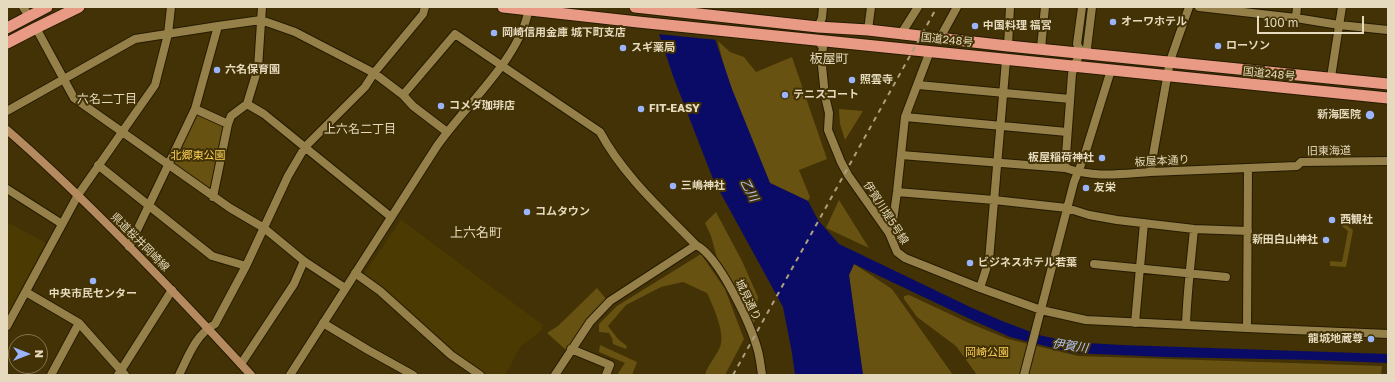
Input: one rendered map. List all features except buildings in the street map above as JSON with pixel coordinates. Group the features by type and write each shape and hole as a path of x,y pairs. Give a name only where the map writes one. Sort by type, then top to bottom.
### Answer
{"highway":[{"path":"7,28 26,12 47,7"},
{"path":"7,43 78,7"},
{"name":"国道248号","path":"503,7 1006,60 1388,98"},
{"name":"国道248号","path":"635,7 818,27 868,30 1008,46 1041,48 1388,84"}],"main road":[{"name":"県道桜井岡崎線","path":"7,130 34,153 78,195 172,290 251,375"}],"street":[{"path":"7,326 78,195 155,85 168,34 171,7"},
{"path":"214,197 228,124 231,116 247,104 258,68 262,7"},
{"path":"179,375 201,334 215,324 246,266 288,176 305,147 365,88 374,73 423,14 425,7"},
{"path":"818,27 822,18 823,7"},
{"path":"868,30 871,7"},
{"path":"901,34 918,7"},
{"path":"940,38 957,7"},
{"path":"1008,46 1010,7"},
{"path":"1041,48 1045,7"},
{"path":"1081,52 1077,44 1082,7"},
{"path":"901,155 1064,168 1074,66 1081,52 1087,48 1092,7"},
{"path":"1150,172 1170,62 1189,7"},
{"path":"1199,7 1253,10 1339,25 1388,30"},
{"path":"1296,18 1297,7"},
{"path":"1331,77 1342,7"},
{"path":"290,375 447,132 501,67 521,35 528,9"},
{"path":"7,111 135,39 261,20 295,32 374,73 447,132"},
{"path":"129,247 195,109 218,26"},
{"path":"36,28 74,98 230,208 264,228 304,261 345,288"},
{"name":"城見通り","path":"403,95 455,34 501,67 600,132 609,149 648,196 696,245 703,248 717,265 736,299 758,350 762,375"},
{"name":"伊賀川堤5号線","path":"818,40 823,48 821,56 825,96 829,113 828,130 848,175 889,233 898,252 905,258 980,288 1041,310 1086,320 1388,334"},
{"path":"889,233 893,221 905,118 930,51"},
{"path":"980,288 990,260 1006,60"},
{"path":"1024,375 1067,208 1111,70"},
{"path":"918,85 1070,99"},
{"path":"247,104 264,114 391,217"},
{"path":"195,109 228,124"},
{"path":"905,118 1067,132"},
{"name":"旧東海道","path":"1248,168 1297,166 1301,162 1388,161"},
{"path":"98,165 212,256 246,266"},
{"name":"板屋本通り","path":"1064,168 1098,175 1248,168"},
{"path":"1247,328 1248,168"},
{"path":"7,189 62,224"},
{"path":"897,192 1067,208 1089,215 1194,229 1248,231"},
{"path":"1135,323 1144,223"},
{"path":"1186,325 1188,282 1194,229"},
{"path":"555,375 590,322 610,301 696,245"},
{"path":"241,364 294,284 304,261"},
{"path":"1094,264 1140,270 1226,276"},
{"path":"355,273 380,292 450,355 480,375"},
{"path":"26,292 79,323 121,374 172,290"},
{"path":"51,375 79,323"},
{"path":"323,323 413,375"},
{"path":"572,349 610,365 606,375"}],"shaded area":[{"path":"401,220 543,325 541,331 521,346 505,375 488,375 456,353 364,274"},
{"path":"7,222 46,243 7,316"}],"green space":[{"path":"718,41 730,52 744,57 756,72 792,57 827,159 799,170 810,197 808,201 770,183 734,95 722,59"},
{"path":"839,109 863,111 845,140 840,124"},
{"name":"北郷東公園","path":"197,112 224,126 212,188 209,189 173,163"},
{"path":"839,200 869,248 826,228"},
{"path":"716,212 742,261 758,297 757,305 760,311 752,326 736,291 717,258 711,236 705,223"},
{"path":"1341,220 1353,230 1346,267 1330,266 1330,261 1342,262 1348,231 1339,224"},
{"path":"701,254 725,289 744,339 725,375 705,375 720,347 720,328 707,293 683,282 661,287 626,305 608,326 618,339 627,346 626,349 613,344 609,333 599,332 599,324 617,306"},
{"path":"854,264 892,289 953,375 863,375 849,275"},
{"path":"597,288 607,300 587,318 566,350 547,333 558,326"},
{"name":"岡崎公園","path":"909,295 969,323 1008,339 1078,356 1382,366 1381,375 977,375 956,346 917,317 904,299 904,296"},
{"path":"600,345 637,362 632,375 617,375 625,363 599,352"}],"water":[{"path":"650,7 704,7 732,89 770,183 808,201 818,220 839,244 1002,321 1039,335 1070,342 1388,354 1388,363 1073,353 1010,337 854,264 849,275 863,375 795,375 783,307 713,179 673,76"}],"pier":[{"path":"648,7 706,7 718,40 657,34"}],"railway":[{"path":"733,375 937,7"}],"place":[{"name":"オーワホテル","path":"1113,22"},
{"name":"中国料理 福宮","path":"975,26"},
{"name":"岡崎信用金庫 城下町支店","path":"494,33"},
{"name":"ローソン","path":"1218,46"},
{"name":"スギ薬局","path":"623,48"},
{"name":"六名保育園","path":"217,70"},
{"name":"照雲寺","path":"852,80"},
{"name":"テニスコート","path":"785,95"},
{"name":"コメダ珈琲店","path":"441,106"},
{"name":"FIT-EASY","path":"641,109"},
{"name":"新海医院","path":"1370,115"},
{"name":"板屋稲荷神社","path":"1102,158"},
{"name":"三嶋神社","path":"673,186"},
{"name":"友栄","path":"1086,188"},
{"name":"コムタウン","path":"527,212"},
{"name":"西観社","path":"1332,220"},
{"name":"新田白山神社","path":"1326,240"},
{"name":"ビジネスホテル若葉","path":"970,263"},
{"name":"中央市民センター","path":"93,281"},
{"name":"龍城地蔵尊","path":"1371,339"}],"district":[{"name":"板屋町","path":"829,59"},
{"name":"六名二丁目","path":"107,99"},
{"name":"上六名二丁目","path":"360,129"},
{"name":"上六名町","path":"476,233"}],"water label":[{"name":"乙川","path":"749,190"},
{"name":"伊賀川","path":"1070,346"}]}
